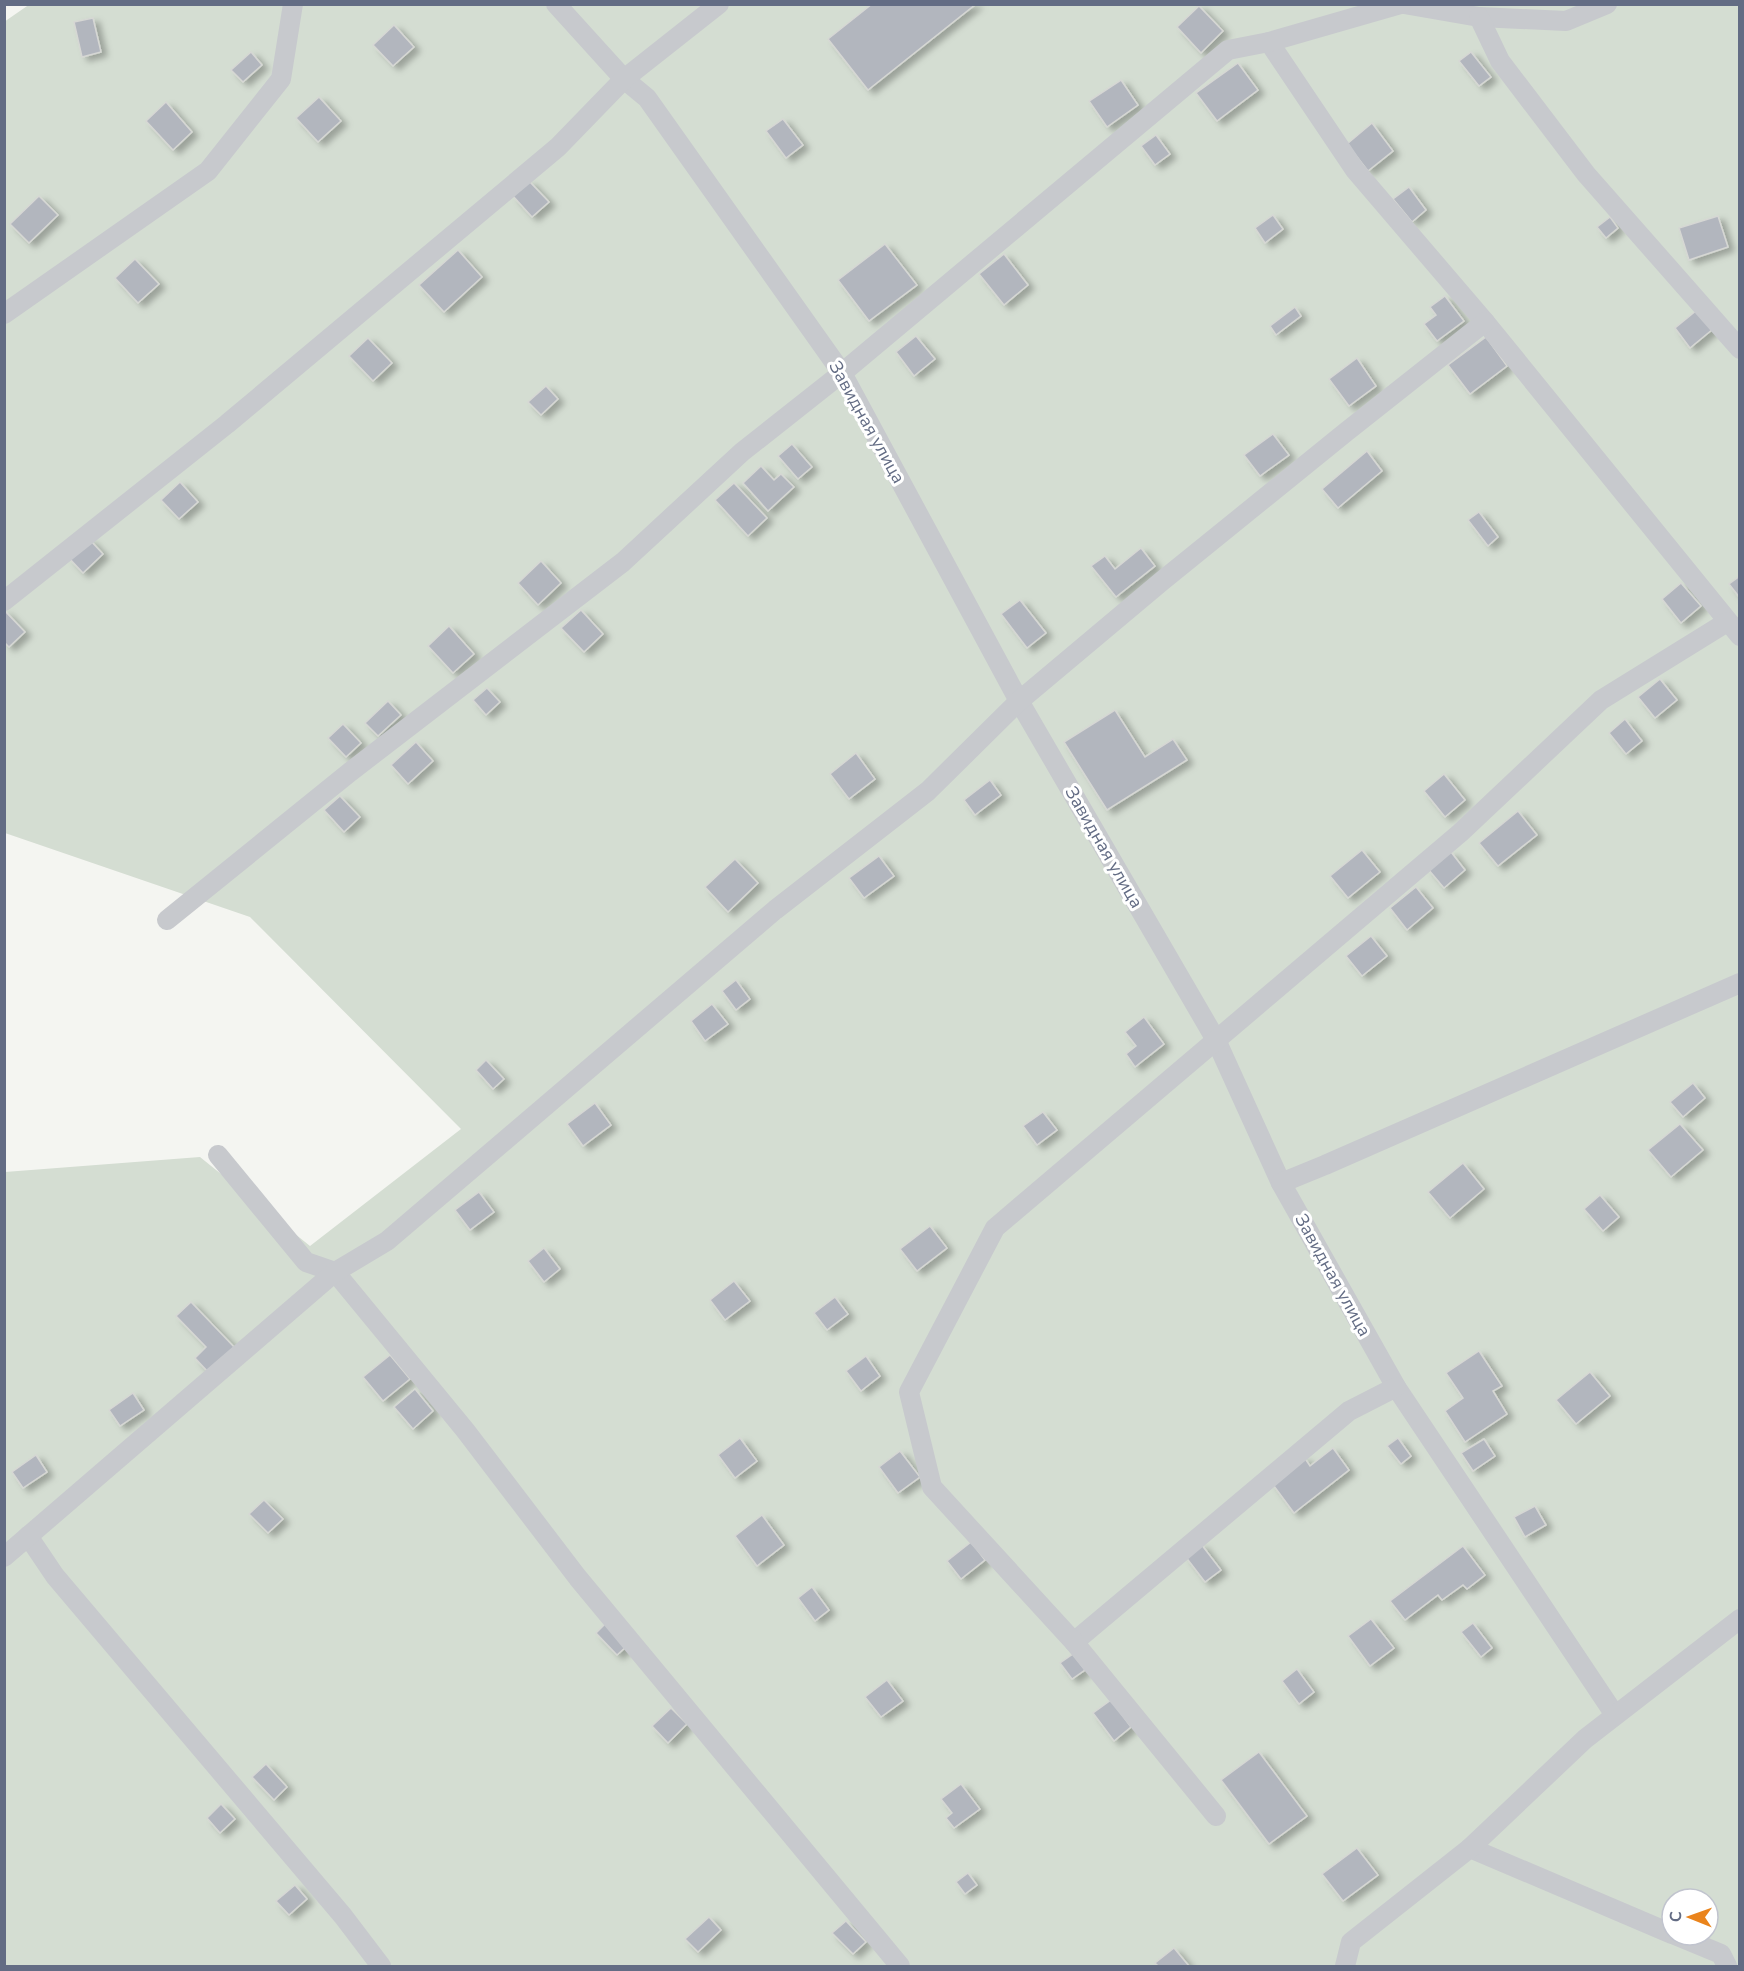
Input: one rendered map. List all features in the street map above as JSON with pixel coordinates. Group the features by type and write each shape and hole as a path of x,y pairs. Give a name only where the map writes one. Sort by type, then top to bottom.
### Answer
{"lane":[{"path":"4,314 208,171 281,79 293,4"},
{"name":"Завидная улица","path":"556,4 624,79 647,98 842,373 1019,701 1216,1040 1281,1183 1396,1387 1616,1715"},
{"path":"4,601 227,424 558,147 624,79 719,4"},
{"path":"167,920 350,772 623,562 742,452 842,373 1228,50 1269,42 1402,4 1479,17 1566,21 1606,4"},
{"path":"1479,17 1500,61 1586,174 1740,349"},
{"path":"1216,1816 1074,1642 932,1487 909,1392 995,1228 1460,833 1601,700 1733,629 1485,322 1355,170 1269,42"},
{"path":"4,1557 335,1272 387,1241 775,910 928,791 1019,701 1162,581 1336,439 1485,322"},
{"path":"1281,1183 1740,983"},
{"path":"218,1155 306,1262 335,1272 465,1430 578,1578 900,1966"},
{"path":"1074,1642 1349,1411 1396,1387"},
{"path":"28,1536 55,1576 343,1916 381,1966"},
{"path":"1345,1966 1351,1942 1470,1848 1585,1739 1740,1619"},
{"path":"1470,1848 1660,1928"},
{"path":"1705,1947 1721,1954 1727,1966"}],"shaded area":[{"path":"30,4 1739,5 1739,1966 5,1966 5,1172 200,1157 310,1246 461,1129 250,917 5,833 4,22"}],"building":[{"path":"872,4 976,4 868,90 828,39"},
{"path":"1199,6 1223,31 1201,53 1177,27"},
{"path":"93,18 101,52 82,57 74,22"},
{"path":"394,25 414,47 393,66 373,45"},
{"path":"251,52 262,65 243,82 231,70"},
{"path":"1471,52 1491,77 1479,86 1459,61"},
{"path":"1238,63 1258,90 1217,121 1196,93"},
{"path":"1121,80 1138,105 1107,127 1089,101"},
{"path":"319,97 341,121 318,142 296,118"},
{"path":"166,102 192,132 173,150 146,121"},
{"path":"783,119 803,145 786,158 766,131"},
{"path":"1372,123 1393,151 1368,171 1347,144"},
{"path":"1156,135 1170,154 1155,165 1141,146"},
{"path":"529,181 549,202 532,217 513,196"},
{"path":"1409,187 1426,210 1412,222 1393,199"},
{"path":"39,196 58,215 29,243 10,224"},
{"path":"1273,215 1283,229 1265,243 1255,228"},
{"path":"1718,216 1728,247 1689,260 1679,228"},
{"path":"1610,217 1618,228 1606,238 1597,227"},
{"path":"885,244 917,285 869,321 838,280"},
{"path":"458,250 482,277 444,312 419,285"},
{"path":"1004,254 1028,285 1004,305 979,274"},
{"path":"135,259 159,284 138,303 115,278"},
{"path":"1445,296 1464,321 1437,341 1424,324 1436,315 1430,307"},
{"path":"1295,307 1301,316 1276,335 1270,326"},
{"path":"1697,310 1713,329 1690,348 1675,328"},
{"path":"916,336 935,359 914,376 896,352"},
{"path":"1486,337 1507,366 1470,394 1448,365"},
{"path":"368,338 392,363 373,381 349,356"},
{"path":"1357,358 1376,386 1349,406 1329,379"},
{"path":"546,386 558,399 541,415 528,402"},
{"path":"1273,434 1289,455 1260,476 1244,455"},
{"path":"792,444 812,467 798,479 778,456"},
{"path":"1367,451 1382,471 1338,508 1322,489"},
{"path":"761,466 774,480 781,474 794,487 768,511 743,483"},
{"path":"180,482 198,502 179,519 161,500"},
{"path":"734,483 767,518 748,536 715,500"},
{"path":"1479,512 1498,537 1488,546 1468,520"},
{"path":"89,539 103,554 83,573 69,558"},
{"path":"1141,548 1155,566 1116,597 1091,566 1105,556 1115,569"},
{"path":"541,561 561,583 538,605 518,583"},
{"path":"1740,576 1740,598 1729,584"},
{"path":"1681,583 1701,606 1681,623 1662,599"},
{"path":"1020,600 1046,633 1027,648 1001,614"},
{"path":"4,610 25,632 9,647 4,642"},
{"path":"581,610 603,634 584,652 561,628"},
{"path":"449,626 474,654 453,673 428,646"},
{"path":"1660,679 1677,700 1655,718 1638,697"},
{"path":"487,688 500,702 486,715 473,700"},
{"path":"388,701 401,715 378,736 365,723"},
{"path":"1115,710 1145,757 1173,739 1187,760 1107,810 1064,742"},
{"path":"1625,719 1642,741 1626,754 1609,733"},
{"path":"343,724 361,743 346,757 328,738"},
{"path":"416,742 433,761 408,784 391,765"},
{"path":"856,753 875,779 849,799 830,774"},
{"path":"1444,774 1465,800 1445,817 1424,791"},
{"path":"990,780 1001,795 975,815 964,800"},
{"path":"340,796 360,817 344,832 324,810"},
{"path":"1518,811 1537,835 1498,866 1479,843"},
{"path":"1362,850 1380,872 1348,898 1330,876"},
{"path":"1451,852 1465,870 1444,888 1428,869"},
{"path":"879,856 894,876 864,898 849,878"},
{"path":"735,859 758,883 728,912 705,887"},
{"path":"1416,887 1433,908 1407,930 1390,908"},
{"path":"1371,936 1387,956 1362,976 1346,956"},
{"path":"736,980 750,999 736,1010 722,991"},
{"path":"712,1004 728,1024 705,1041 691,1021"},
{"path":"1144,1017 1164,1044 1135,1067 1126,1054 1136,1046 1125,1032"},
{"path":"486,1060 504,1079 493,1089 476,1070"},
{"path":"1693,1083 1705,1098 1683,1117 1670,1102"},
{"path":"595,1103 611,1125 583,1146 567,1124"},
{"path":"1043,1112 1057,1130 1037,1145 1023,1126"},
{"path":"1680,1124 1703,1150 1671,1177 1648,1150"},
{"path":"1463,1163 1484,1189 1450,1218 1428,1192"},
{"path":"479,1192 494,1212 470,1230 455,1210"},
{"path":"1600,1195 1619,1217 1603,1231 1584,1209"},
{"path":"930,1226 947,1248 917,1271 900,1249"},
{"path":"544,1248 560,1269 544,1282 528,1261"},
{"path":"734,1281 750,1301 725,1320 710,1300"},
{"path":"835,1297 848,1314 827,1330 814,1313"},
{"path":"191,1302 235,1348 209,1373 195,1358 206,1347 176,1316"},
{"path":"1479,1351 1502,1386 1493,1391 1507,1414 1465,1442 1445,1411 1463,1398 1446,1373"},
{"path":"390,1355 410,1379 383,1401 363,1377"},
{"path":"866,1356 880,1376 861,1391 846,1371"},
{"path":"1590,1372 1610,1396 1576,1424 1556,1400"},
{"path":"415,1389 433,1411 413,1429 394,1407"},
{"path":"133,1393 144,1410 120,1426 109,1410"},
{"path":"740,1438 757,1461 735,1478 718,1455"},
{"path":"1398,1438 1411,1456 1401,1464 1387,1446"},
{"path":"1484,1439 1495,1456 1473,1471 1461,1453"},
{"path":"1333,1448 1349,1470 1294,1513 1271,1482 1304,1457 1310,1466"},
{"path":"900,1451 920,1477 898,1493 879,1467"},
{"path":"36,1455 47,1472 23,1488 12,1472"},
{"path":"264,1500 283,1519 268,1533 249,1514"},
{"path":"1535,1506 1546,1525 1525,1537 1514,1517"},
{"path":"762,1515 784,1545 757,1566 735,1536"},
{"path":"971,1542 985,1560 961,1579 947,1561"},
{"path":"1201,1544 1221,1570 1205,1582 1185,1556"},
{"path":"1463,1546 1485,1575 1467,1589 1463,1585 1442,1600 1438,1595 1405,1620 1390,1601"},
{"path":"812,1587 829,1610 815,1621 798,1598"},
{"path":"1371,1619 1394,1648 1370,1666 1348,1636"},
{"path":"606,1623 627,1646 617,1655 596,1633"},
{"path":"1473,1623 1492,1648 1481,1657 1461,1632"},
{"path":"1073,1654 1085,1670 1072,1679 1060,1663"},
{"path":"1297,1669 1314,1692 1299,1704 1282,1681"},
{"path":"887,1680 903,1701 881,1717 865,1697"},
{"path":"1111,1700 1131,1727 1114,1741 1093,1713"},
{"path":"671,1708 687,1724 668,1743 652,1726"},
{"path":"1259,1752 1307,1816 1269,1844 1221,1780"},
{"path":"266,1764 287,1787 274,1800 252,1777"},
{"path":"961,1784 980,1809 954,1828 946,1818 952,1813 941,1799"},
{"path":"221,1804 235,1819 220,1833 207,1818"},
{"path":"1357,1848 1378,1875 1343,1901 1322,1874"},
{"path":"968,1873 977,1885 965,1894 956,1882"},
{"path":"295,1885 307,1899 289,1915 276,1901"},
{"path":"709,1917 721,1930 698,1952 685,1939"},
{"path":"846,1921 866,1942 853,1954 832,1933"},
{"path":"1174,1948 1189,1966 1158,1966 1155,1963"}]}
